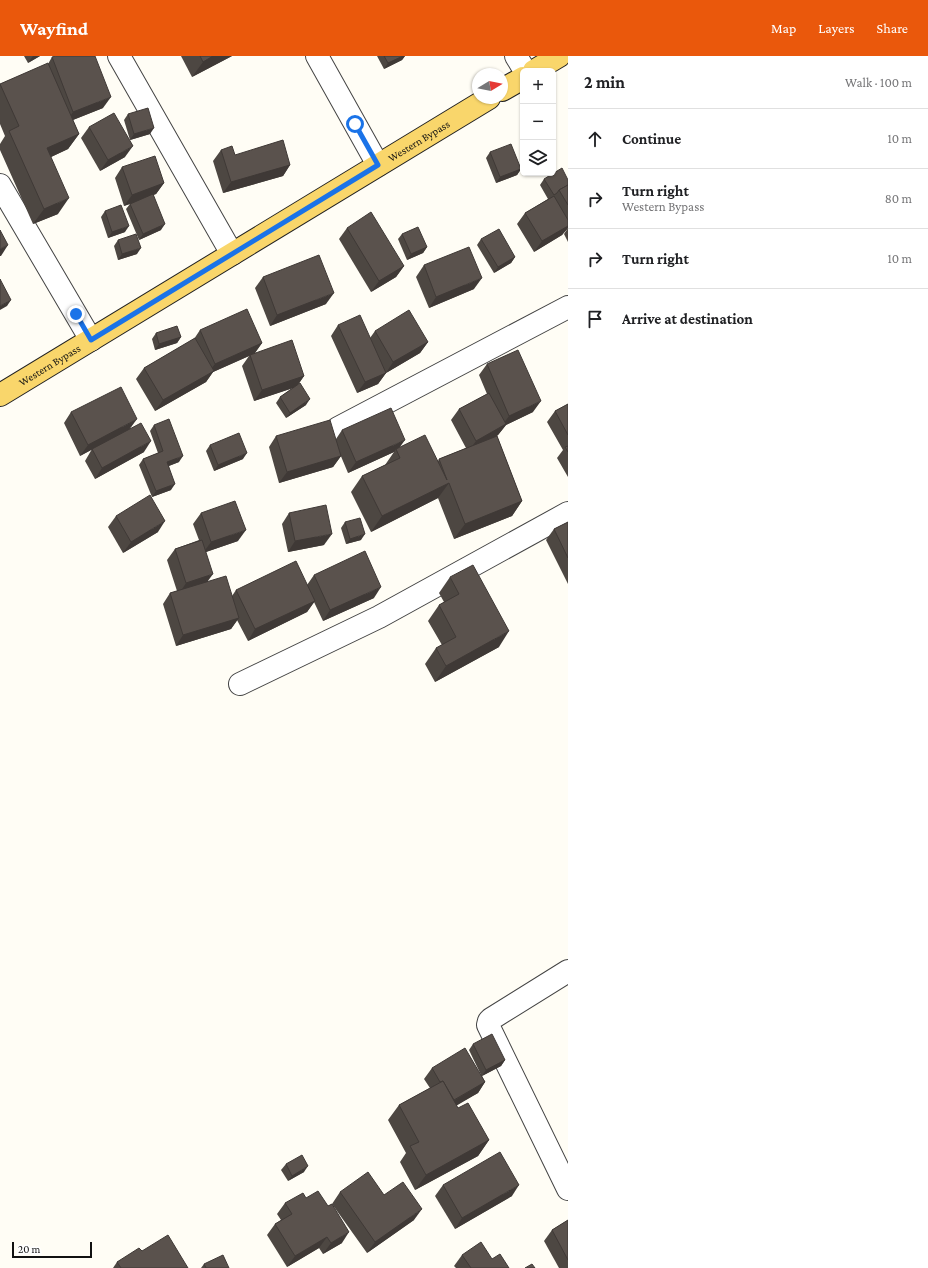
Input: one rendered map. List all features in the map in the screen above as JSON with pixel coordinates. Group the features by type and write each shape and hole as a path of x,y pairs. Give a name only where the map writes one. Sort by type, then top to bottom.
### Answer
{"main road":[{"path":"539,68 559,56"},
{"path":"508,87 520,80"},
{"name":"Western Bypass","path":"0,394 479,104"}],"street":[{"path":"120,56 232,254"},
{"path":"317,56 378,165"},
{"path":"516,56 523,68"},
{"path":"0,185 91,340"},
{"path":"338,428 568,307"},
{"path":"240,684 379,617 568,513"},
{"path":"568,971 491,1019 488,1025 568,1189"}],"building":[{"path":"95,56 111,97 73,112 52,57"},
{"path":"200,56 213,56 203,62"},
{"path":"384,56 403,56 388,63"},
{"path":"48,63 79,134 47,148 69,198 44,209 9,131 19,126 0,84"},
{"path":"148,108 154,128 134,134 128,114"},
{"path":"114,113 133,146 108,160 89,127"},
{"path":"283,140 290,165 231,182 221,150 232,146 235,155"},
{"path":"511,144 520,169 500,177 490,152"},
{"path":"155,156 164,183 132,195 122,167"},
{"path":"562,168 568,180 568,185 554,195 544,179 549,176 556,176 556,172"},
{"path":"568,185 568,205 559,190"},
{"path":"153,194 165,224 143,234 130,204"},
{"path":"554,196 568,220 568,226 542,241 525,213"},
{"path":"121,205 129,226 112,232 105,211"},
{"path":"371,212 404,266 379,281 347,228"},
{"path":"418,227 427,247 411,254 402,234"},
{"path":"499,229 515,257 498,267 481,239"},
{"path":"0,230 8,245 0,249"},
{"path":"136,234 141,248 122,254 118,240"},
{"path":"469,247 482,278 436,297 424,265"},
{"path":"319,255 334,293 277,315 263,277"},
{"path":"0,279 11,300 0,306"},
{"path":"247,309 262,343 215,364 200,330"},
{"path":"409,310 428,342 393,362 375,331"},
{"path":"360,315 386,373 365,382 338,325"},
{"path":"177,326 181,337 159,344 156,333"},
{"path":"195,338 214,371 163,400 144,368"},
{"path":"292,340 304,376 262,390 250,355"},
{"path":"518,350 541,401 509,416 487,364"},
{"path":"300,383 310,399 290,413 280,397"},
{"path":"121,387 137,419 88,445 71,412"},
{"path":"489,393 506,424 476,441 459,409"},
{"path":"568,404 568,435 555,411"},
{"path":"391,408 405,440 356,462 342,430"},
{"path":"169,419 183,456 167,462 175,484 156,491 143,459 163,451 154,425"},
{"path":"330,420 341,456 287,472 276,436"},
{"path":"141,423 151,441 102,468 92,449"},
{"path":"239,433 247,453 218,465 210,445"},
{"path":"425,435 447,480 439,459 497,436 522,501 465,524 449,483 382,516 362,476 400,458 396,449"},
{"path":"150,495 165,521 131,542 116,516"},
{"path":"235,501 246,530 211,542 201,513"},
{"path":"326,505 332,534 295,541 289,513"},
{"path":"360,518 365,534 350,539 345,522"},
{"path":"568,522 568,558 554,529"},
{"path":"202,540 213,574 186,583 175,549"},
{"path":"365,551 381,587 330,610 314,575"},
{"path":"296,561 315,601 255,629 236,590"},
{"path":"473,565 509,631 446,666 436,648 456,637 439,605 459,594 450,577"},
{"path":"226,576 239,618 183,635 170,593"},
{"path":"492,1034 505,1060 486,1070 473,1044"},
{"path":"465,1048 485,1082 454,1100 443,1081 440,1082 432,1068"},
{"path":"443,1081 458,1108 468,1103 489,1140 426,1175 410,1146 419,1142 399,1105"},
{"path":"500,1152 519,1185 462,1218 443,1185"},
{"path":"302,1155 308,1166 292,1176 286,1164"},
{"path":"368,1172 384,1195 403,1182 422,1209 375,1242 340,1192"},
{"path":"318,1191 328,1206 332,1204 349,1232 331,1243 327,1237 295,1256 275,1224 292,1214 285,1203 303,1193 306,1198"},
{"path":"568,1220 568,1260 552,1230"},
{"path":"168,1235 188,1268 121,1268 117,1262 139,1248 142,1251"},
{"path":"481,1242 492,1259 500,1254 509,1268 471,1268 462,1255"},
{"path":"223,1255 229,1268 206,1268 204,1264"},
{"path":"532,1264 535,1268 525,1268"}],"route":[{"path":"76,314 91,340 378,165 355,124"}]}
